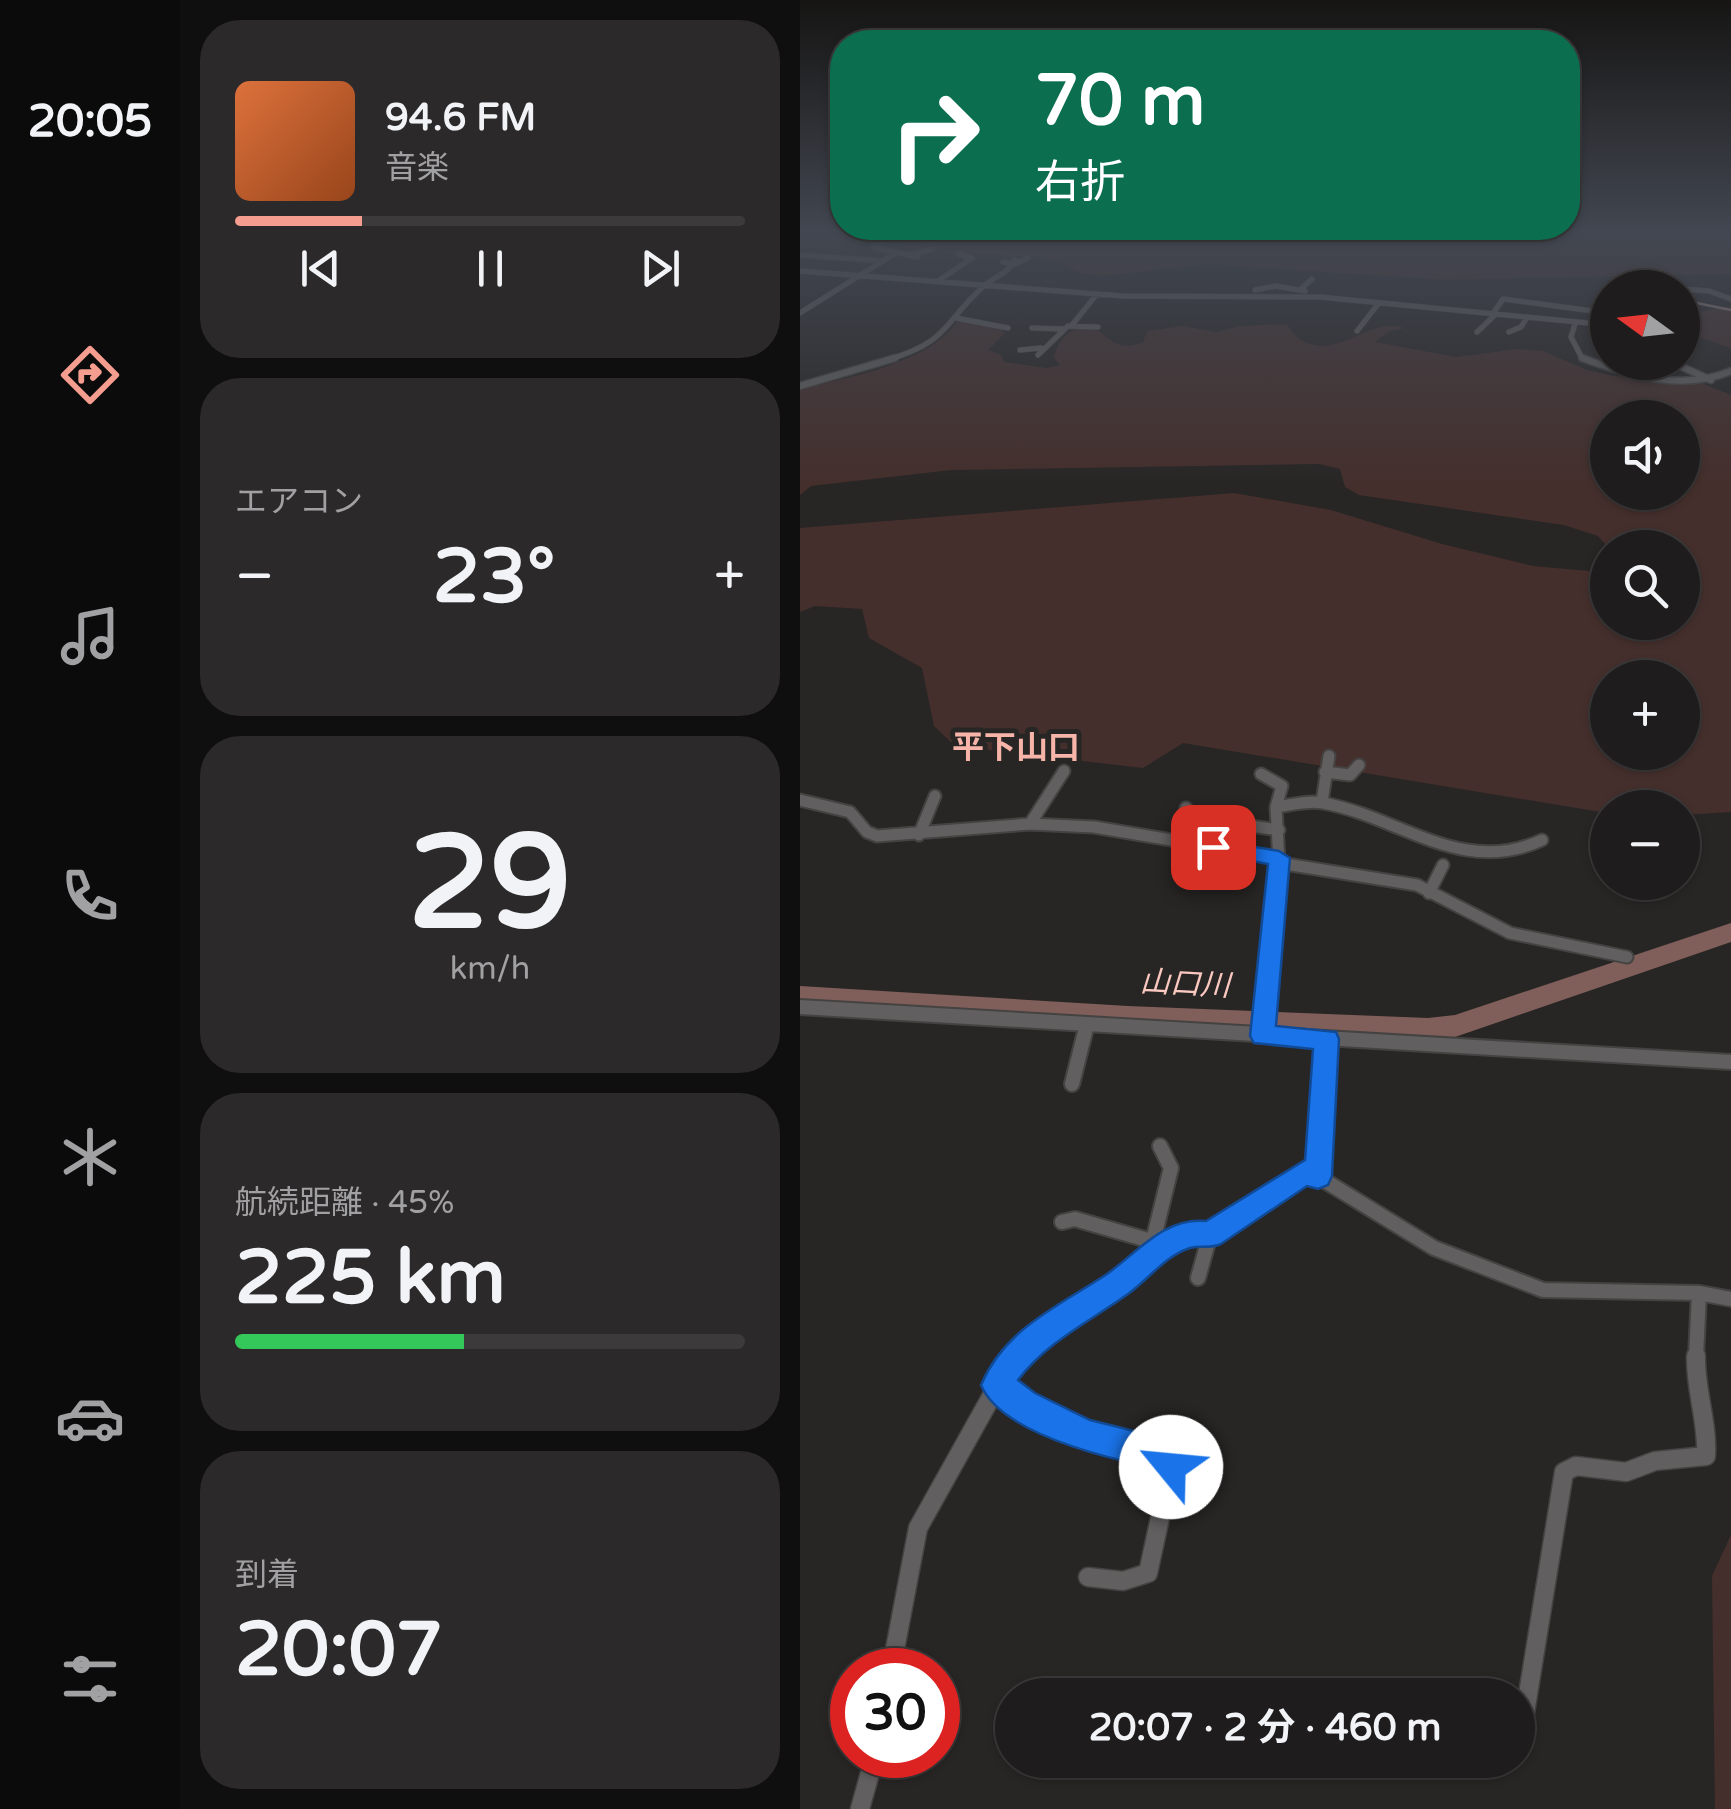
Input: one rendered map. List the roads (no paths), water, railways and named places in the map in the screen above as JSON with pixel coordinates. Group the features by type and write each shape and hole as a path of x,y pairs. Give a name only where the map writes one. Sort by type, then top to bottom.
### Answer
{"street":[{"path":"1020,350 1042,348 1079,316"},
{"path":"1358,331 1371,316"},
{"path":"1486,335 1480,329 1492,316"},
{"path":"1505,316 1590,326"},
{"path":"800,386 915,353 943,334 956,318 1008,328"},
{"path":"1509,332 1521,328 1526,319"},
{"path":"1575,324 1571,337 1582,358 1640,378 1710,380 1731,371"},
{"path":"1072,325 1098,327"},
{"path":"1032,328 1063,329"},
{"path":"1028,342 1042,348"},
{"path":"1700,373 1710,380"},
{"path":"1322,802 1329,756"},
{"path":"1325,772 1350,775 1360,765"},
{"path":"1030,824 1064,771"},
{"path":"1261,774 1282,786 1276,807 1279,860 1263,1033"},
{"path":"919,835 935,796"},
{"path":"800,800 850,812 867,832 877,836 1030,824 1094,827 1387,878 1429,893 1510,933 1627,957"},
{"path":"1276,807 1322,802 1428,840 1484,852 1515,850 1542,840"},
{"path":"1180,842 1186,808"},
{"path":"1236,824 1279,830"},
{"path":"1429,893 1443,865"},
{"path":"800,1007 1731,1062"},
{"path":"1072,1084 1087,1024"},
{"path":"1318,1176 1326,1039"},
{"path":"1160,1146 1171,1168 1156,1233 1165,1245"},
{"path":"1198,1278 1210,1235 1304,1172 1318,1176 1434,1248 1543,1290 1699,1293 1731,1300"},
{"path":"1062,1222 1074,1219 1165,1245"},
{"path":"895,1648 918,1528 1008,1366 1046,1329 1120,1282 1165,1245 1190,1233 1210,1235"},
{"path":"1531,1678 1564,1472 1576,1466 1626,1472 1655,1461 1706,1456 1695,1380 1699,1293"},
{"path":"998,1385 1023,1404 1087,1436 1165,1455 1171,1467 1148,1572 1123,1581 1088,1577"},
{"path":"860,1809 869,1778"}],"waterway":[{"name":"山口川","path":"800,997 1128,1017 1428,1029 1455,1026 1731,932"}],"district":[{"name":"平下山口","path":"1016,748"}]}
